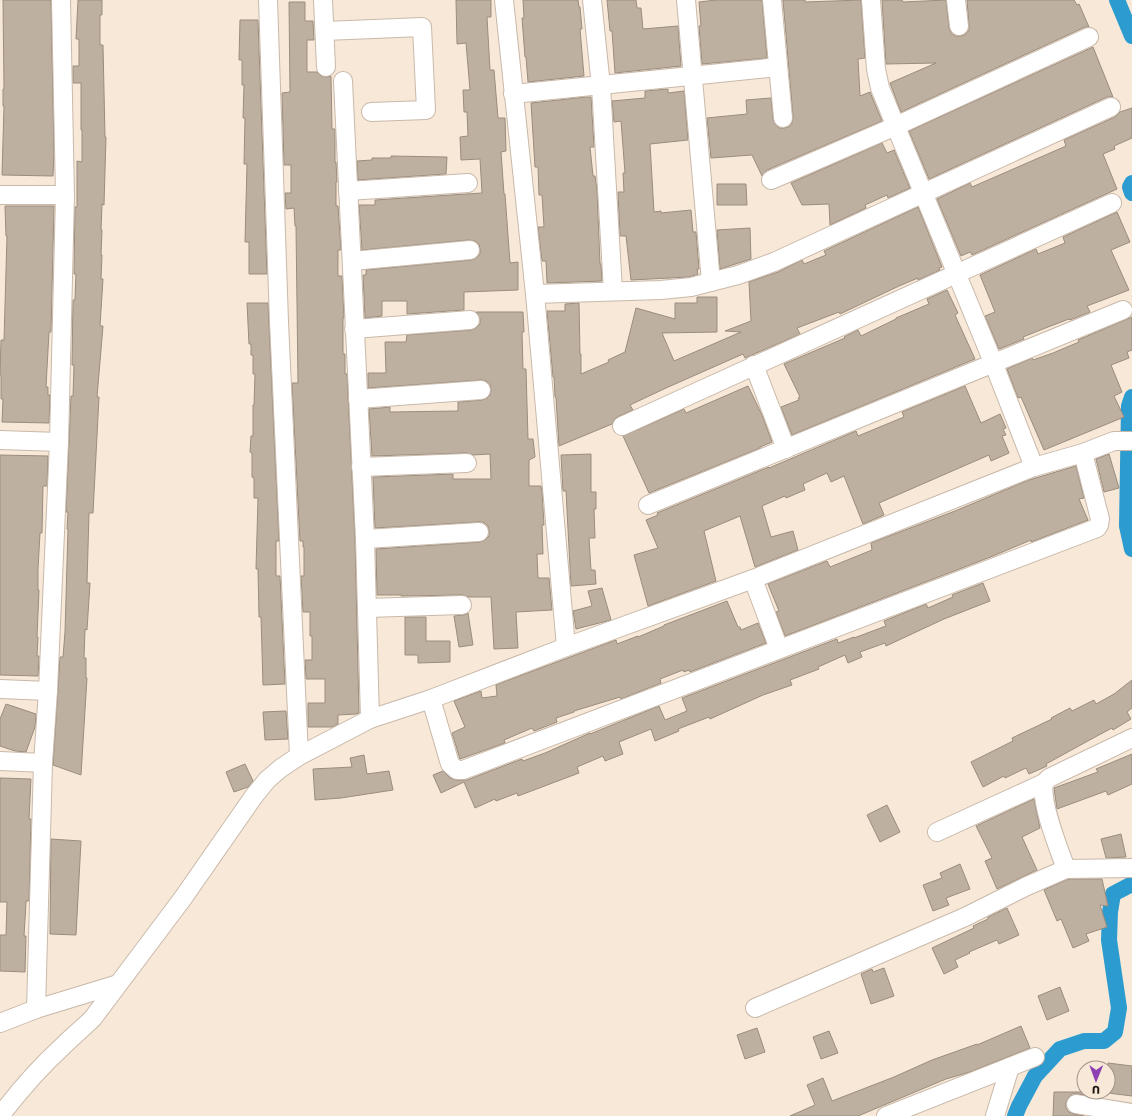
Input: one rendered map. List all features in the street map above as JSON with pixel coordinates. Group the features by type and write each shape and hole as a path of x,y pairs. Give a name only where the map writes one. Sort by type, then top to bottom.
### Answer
{"street":[{"path":"36,1009 43,763 48,691 59,442 66,195 61,0"},
{"path":"268,0 279,322 299,756"},
{"path":"323,0 326,67"},
{"path":"504,0 535,294 566,647"},
{"path":"592,0 601,86 613,291"},
{"path":"686,0 711,282"},
{"path":"772,0 783,118"},
{"path":"871,0 876,69 880,88 993,362 1034,467"},
{"path":"956,0 959,26"},
{"path":"325,31 422,27 426,110 372,112"},
{"path":"771,180 896,126 1089,37"},
{"path":"513,94 778,67"},
{"path":"343,81 365,539 370,720"},
{"path":"535,294 661,290 691,287 738,275 774,262 1110,107"},
{"path":"348,191 468,183"},
{"path":"0,195 66,195"},
{"path":"622,426 754,365 957,275 1112,203"},
{"path":"352,261 470,250"},
{"path":"648,505 786,450 993,362 1122,310"},
{"path":"354,329 470,320"},
{"path":"754,365 786,450"},
{"path":"358,399 481,390"},
{"path":"0,440 59,442"},
{"path":"0,1116 24,1086 63,1045 81,1031 93,1018 183,898 254,796 267,780 299,756 370,720 431,699 566,647 753,579 1034,467 1083,453 1114,441 1132,441"},
{"path":"431,699 450,764 457,770 464,770 1097,528 1100,518 1083,453"},
{"path":"361,467 466,463"},
{"path":"365,539 479,532"},
{"path":"753,579 779,649"},
{"path":"367,608 462,605"},
{"path":"0,689 48,691"},
{"path":"938,832 1044,783 1049,778 1132,738"},
{"path":"0,761 43,763"},
{"path":"1044,783 1043,794 1052,828 1066,869"},
{"path":"755,1008 965,917 1027,886 1066,869 1132,868"},
{"path":"0,1023 36,1009 118,984"},
{"path":"886,1116 1035,1057"},
{"path":"995,1116 1010,1067"},
{"path":"1076,1104 1132,1113"}],"building":[{"path":"3,0 51,0 54,153 53,176 2,175 4,106"},
{"path":"78,0 102,0 102,15 100,15 100,45 103,45 106,137 104,205 102,204 101,230 101,279 103,279 100,326 103,326 97,397 99,397 93,513 89,513 87,583 90,583 87,630 85,629 84,658 86,658 87,678 81,775 53,765 60,657 63,657 65,632 68,529 68,512 66,512 71,396 73,396 74,365 72,365 73,300 75,300 76,274 74,274 75,207 77,207 77,161 82,162 81,83 73,83 73,66 79,66 79,39 76,39"},
{"path":"456,0 491,0 491,17 487,17 490,70 494,70 498,118 505,118 506,151 501,152 504,194 510,263 518,262 518,290 464,292 464,310 407,314 407,301 382,301 382,316 365,318 363,275 366,275 366,270 471,260 480,254 479,244 475,241 469,240 362,250 359,205 375,205 375,200 482,193 480,159 461,160 460,137 468,136 467,112 464,112 463,90 470,90 466,43 457,44"},
{"path":"523,0 578,0 582,29 580,29 584,76 528,82 522,18 524,18"},
{"path":"607,0 636,0 637,8 641,8 643,29 678,26 681,66 615,73 612,31 610,31"},
{"path":"716,0 762,0 767,58 702,64 699,2"},
{"path":"783,0 805,0 805,2 861,0 865,58 858,59 860,96 870,92 882,121 767,170 762,176 752,155 711,158 707,118 747,114 746,100 771,98 773,119 775,124 779,128 784,128 789,127 792,123 793,117"},
{"path":"882,0 902,0 903,2 946,0 949,28 951,33 955,36 965,35 969,30 967,0 1074,0 1077,5 1079,4 1089,27 1085,27 901,112 890,83 936,63 886,64"},
{"path":"289,2 305,2 305,21 313,21 314,40 307,40 307,72 317,72 321,76 326,77 331,76 332,129 335,129 335,162 337,182 336,206 338,206 341,250 338,250 338,276 342,276 344,318 343,354 345,354 345,374 347,374 355,539 359,713 338,715 338,724 332,727 308,727 308,703 325,703 325,679 306,679 305,660 312,660 312,636 310,636 310,612 303,612 301,576 304,576 304,547 303,541 300,541 292,383 298,383 296,226 294,208 286,209 285,193 291,193 291,165 284,165 282,93 290,92"},
{"path":"240,20 258,20 267,274 249,274 249,242 245,242 247,164 244,164 245,118 243,118 244,85 242,85 242,60 239,60"},
{"path":"1093,47 1113,97 1107,97 929,179 909,131"},
{"path":"668,89 668,93 684,91 688,140 650,144 654,212 661,211 661,213 691,210 693,232 696,232 699,269 697,269 698,274 689,277 631,280 626,236 620,236 618,192 624,192 623,173 625,173 621,121 614,122 612,101 645,98 645,91"},
{"path":"591,97 594,147 590,147 593,176 595,176 597,190 602,281 547,283 546,261 542,261 538,227 544,227 542,195 539,195 538,167 535,167 531,103"},
{"path":"1132,108 1132,138 1114,146 1115,149 1103,154 1117,189 972,255 970,252 961,256 937,199 970,183 972,187 1066,146 1064,140 1115,117 1120,112"},
{"path":"882,143 887,153 894,150 910,188 888,198 887,195 865,205 866,208 830,225 829,204 802,205 791,183"},
{"path":"391,156 447,157 446,174 358,180 357,161 372,160 372,158 391,158"},
{"path":"717,184 746,184 747,205 717,205"},
{"path":"5,206 54,206 51,332 49,332 46,387 48,387 48,395 50,395 49,423 2,422 3,399 1,399 0,375 1,340 4,340 7,236"},
{"path":"918,207 942,267 939,268 940,270 918,280 918,278 899,286 840,314 839,312 797,328 800,334 745,358 743,354 666,388 630,405 633,410 617,417 612,424 559,446 556,398 547,311 565,311 565,304 579,303 581,374 609,362 608,360 625,352 636,308 675,319 675,303 697,303 697,297 717,297 717,332 662,333 674,361 741,332 725,331 751,321 749,282 778,272 802,260 804,264 826,255 824,251"},
{"path":"1117,212 1130,242 1111,250 1129,290 1087,306 1090,312 1023,337 1024,339 999,349 985,316 995,312 980,275 1036,249 1038,254 1065,243 1063,237"},
{"path":"750,228 751,259 720,269 717,230"},
{"path":"947,290 958,313 955,315 975,359 792,435 781,407 799,400 798,398 800,397 784,364 845,338 844,337 858,330 861,336 896,318 929,304 927,299"},
{"path":"247,303 268,303 279,541 276,541 276,576 280,576 285,684 263,685 261,617 259,617 258,569 256,569 258,498 254,498 252,453 250,452 251,436 253,436 255,374 253,374 253,355 251,355 251,344 249,344"},
{"path":"476,312 523,312 523,369 526,369 528,439 533,439 535,457 529,460 529,486 541,486 542,491 544,525 542,525 543,554 537,554 538,578 549,578 552,610 516,612 518,648 494,649 491,597 468,597 462,595 377,595 376,549 480,542 489,536 488,526 483,522 375,528 373,477 453,474 453,479 491,479 490,454 473,455 467,453 372,456 369,409 390,407 390,412 458,411 458,402 482,400 490,395 490,384 481,380 368,388 368,373 386,373 385,342 406,342 407,335 471,330 480,324 480,319"},
{"path":"1132,317 1132,350 1127,352 1129,358 1111,365 1122,392 1114,396 1124,417 1044,450 1021,397 1018,398 1007,369 1032,358 1033,360 1053,353 1079,342 1078,340"},
{"path":"748,386 762,415 772,442 649,493 623,436 684,409 686,413"},
{"path":"965,386 981,423 1000,414 1006,428 1003,429 1006,435 1002,436 1009,453 991,461 989,455 879,503 884,515 863,524 844,476 831,482 827,473 803,484 805,490 786,498 785,496 762,506 771,537 793,531 798,550 755,567 740,516 704,531 716,581 648,606 634,555 658,548 646,520 658,515 657,513 856,431 858,436 904,417 902,412"},
{"path":"591,454 591,492 596,492 596,509 594,509 595,538 589,538 591,570 595,570 596,584 571,586 566,491 563,491 561,455"},
{"path":"1109,454 1119,488 1104,492 1096,459"},
{"path":"0,455 48,456 47,486 43,486 42,533 40,533 38,569 38,676 0,675"},
{"path":"1076,466 1084,498 1079,499 1088,520 1031,542 1031,540 785,636 776,612 779,611 768,584 827,561 830,567 872,550 871,543 955,511 1029,480"},
{"path":"983,583 990,601 944,619 886,646 885,643 860,652 862,657 848,663 845,655 818,667 819,669 790,680 792,685 763,695 710,719 709,717 678,729 679,731 655,741 651,729 619,742 623,754 605,761 603,756 577,767 579,773 518,796 517,793 496,801 495,799 475,808 464,782 441,793 433,775 443,771 450,778 456,780 467,780 522,759 523,761 545,753 590,733 659,706 665,720 687,711 682,698 837,639 838,643 886,626 884,621 926,604 928,608 953,597 952,595"},
{"path":"602,588 611,620 576,629 573,611 592,606 588,591"},
{"path":"727,601 738,627 740,627 741,630 758,623 766,643 690,672 689,670 684,672 683,670 660,679 661,683 621,699 620,697 574,711 556,718 557,722 534,731 532,728 504,740 505,743 460,759 452,733 465,727 454,701 481,691 482,698 497,696 496,685 498,684 616,640 617,644 638,637 664,625"},
{"path":"468,613 473,645 459,647 454,616"},
{"path":"405,617 426,617 426,641 450,641 450,662 418,663 418,655 405,655"},
{"path":"1132,680 1132,708 1127,712 1131,719 1113,730 1112,728 1046,764 1047,766 1029,774 1026,768 1005,778 1004,776 983,787 971,762 1013,741 1012,738 1052,719 1051,718 1070,708 1072,711 1094,700 1096,704 1114,694"},
{"path":"6,704 36,714 35,727 26,752 15,751 0,746 0,719"},
{"path":"286,711 288,739 265,740 263,712"},
{"path":"1132,754 1132,784 1108,795 1106,791 1057,809 1054,788 1098,772 1096,769"},
{"path":"364,755 367,774 389,771 393,790 341,798 315,800 313,769 352,767 350,758"},
{"path":"245,764 253,781 248,787 234,792 226,772"},
{"path":"0,778 31,779 29,819 31,819 29,901 26,901 24,936 26,936 25,972 0,971 0,935 6,935 7,902 0,902"},
{"path":"1034,799 1040,828 1022,837 1037,870 997,889 985,861 992,858 976,826"},
{"path":"887,805 900,832 880,842 867,815"},
{"path":"1121,834 1126,857 1106,858 1101,839"},
{"path":"51,839 81,841 76,935 50,934"},
{"path":"960,864 970,889 946,898 949,905 933,911 923,885 942,878 940,873"},
{"path":"1068,879 1102,879 1108,906 1100,905 1107,927 1086,934 1089,941 1073,948 1061,919 1057,921 1044,890"},
{"path":"1007,908 1019,935 999,944 997,940 969,952 970,953 955,960 958,967 944,974 932,948 974,928 973,926"},
{"path":"884,968 894,996 871,1004 861,974 872,969 873,972"},
{"path":"1060,987 1069,1011 1047,1020 1038,996"},
{"path":"1021,1026 1030,1048 970,1072 946,1079 858,1116 790,1116 815,1105 807,1085 823,1078 832,1101 894,1077 932,1060 977,1045"},
{"path":"757,1028 765,1052 745,1059 737,1035"},
{"path":"829,1031 838,1053 821,1059 813,1037"},
{"path":"1116,1064 1132,1066 1132,1096 1116,1094"},
{"path":"1054,1092 1076,1092 1076,1094 1072,1094 1068,1098 1066,1108 1069,1112 1084,1116 1053,1116"}],"waterway":[{"path":"1117,0 1132,36"},
{"path":"1132,183 1130,187 1132,193"},
{"path":"1132,397 1129,406 1127,526 1132,549"},
{"path":"1015,1116 1035,1076 1060,1049 1084,1041 1104,1041 1115,1032 1119,1008 1109,940 1110,912 1113,894 1132,884"}]}
